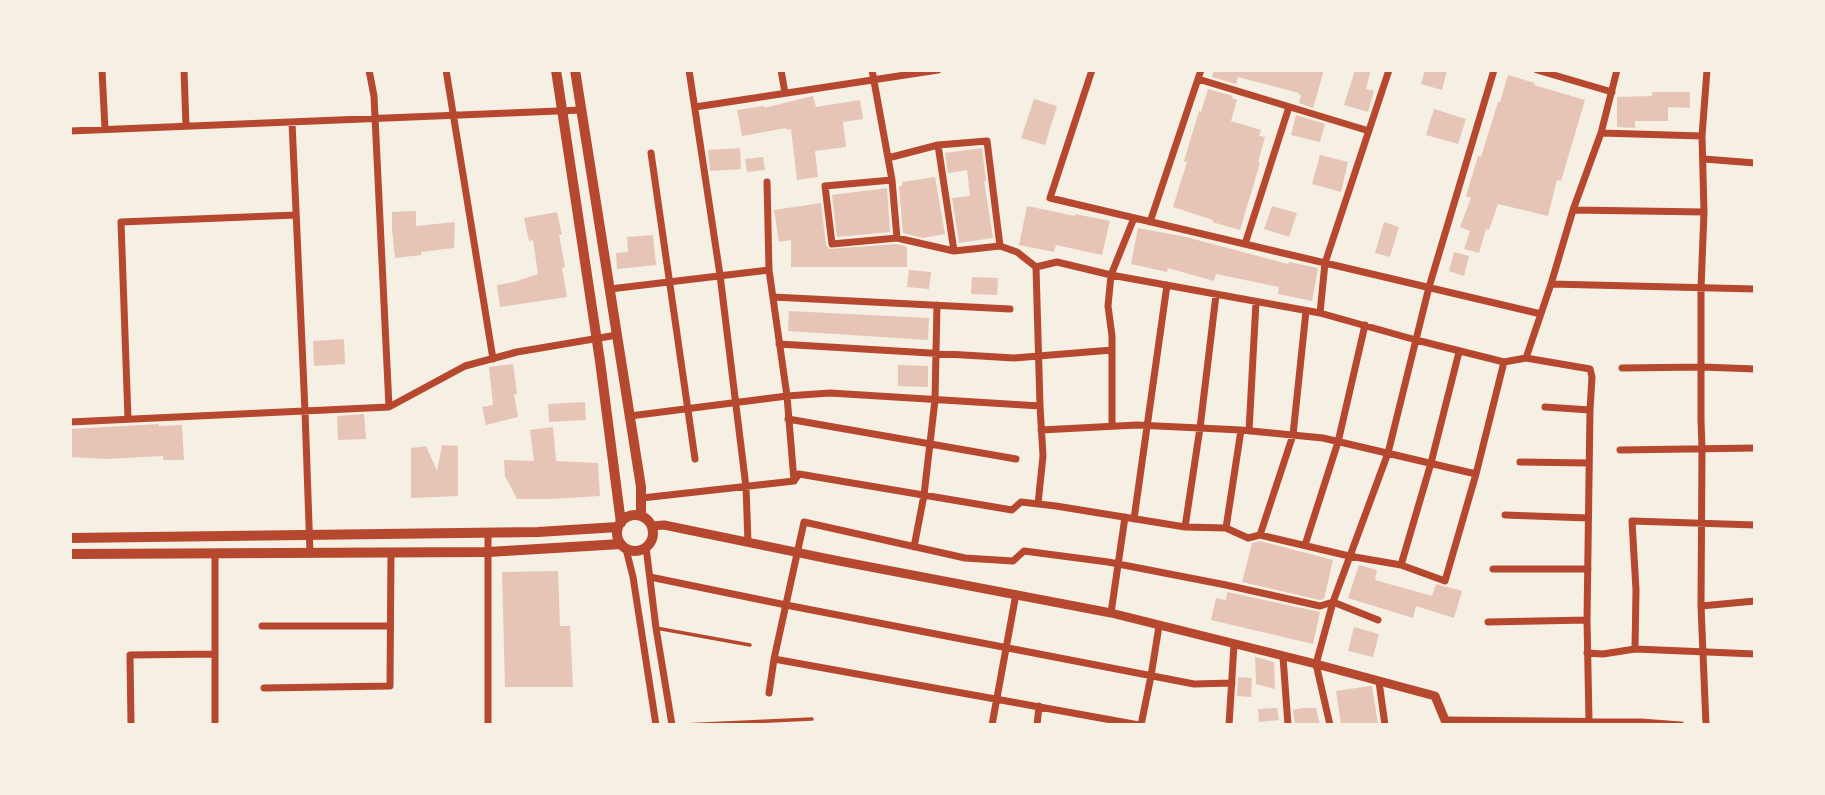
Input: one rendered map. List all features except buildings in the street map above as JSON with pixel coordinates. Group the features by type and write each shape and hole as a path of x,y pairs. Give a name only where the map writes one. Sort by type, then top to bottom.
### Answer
{"main road":[{"path":"556,70 596,339 620,525"},
{"path":"575,70 630,416 642,498 641,516"},
{"path":"70,554 488,552 624,546 633,551 646,547 651,541 652,526 648,520 634,515 626,518 617,533 624,546"},
{"path":"70,538 538,532 620,525"}],"street":[{"path":"102,70 105,129"},
{"path":"184,70 186,126"},
{"path":"369,70 374,96 389,407"},
{"path":"446,70 493,359"},
{"path":"689,70 736,402 746,487 748,542"},
{"path":"781,70 785,93"},
{"path":"872,70 892,180 897,239"},
{"path":"695,107 938,70"},
{"path":"1092,70 1050,198 1541,314"},
{"path":"1150,222 1201,70"},
{"path":"1320,313 1325,263 1390,70"},
{"path":"1330,725 1316,664 1333,602 1388,453 1429,287 1494,70"},
{"path":"1537,70 1612,92"},
{"path":"1526,359 1573,210 1601,133 1617,70"},
{"path":"1706,725 1701,606 1700,420 1704,212 1702,136 1707,70"},
{"path":"1198,79 1369,131"},
{"path":"1245,244 1289,107"},
{"path":"70,131 582,110"},
{"path":"292,122 310,553"},
{"path":"1601,133 1702,136"},
{"path":"888,158 938,145 987,141 1000,246"},
{"path":"938,145 954,251"},
{"path":"651,153 695,459"},
{"path":"1703,159 1755,163"},
{"path":"892,180 825,186 832,244 897,239 954,251 1000,246 1017,252 1036,267"},
{"path":"767,183 769,270 787,396 794,481"},
{"path":"1573,210 1704,212"},
{"path":"128,419 121,222 296,215"},
{"path":"1112,426 1112,335 1108,306 1111,275 1134,218"},
{"path":"1036,267 1057,262 1111,275 1320,313 1416,341 1504,362 1526,359 1590,369 1587,620 1589,721"},
{"path":"1036,267 1043,456 1038,503"},
{"path":"610,289 769,270"},
{"path":"1551,284 1755,289"},
{"path":"1134,519 1167,285"},
{"path":"1185,527 1216,295"},
{"path":"773,298 1010,309"},
{"path":"1226,528 1245,430 1256,302"},
{"path":"914,547 924,495 935,400 937,305"},
{"path":"1260,534 1293,435 1306,311"},
{"path":"1305,545 1338,442 1365,325"},
{"path":"70,422 389,407 465,366 517,352 617,335"},
{"path":"779,344 1014,358 1112,350"},
{"path":"1401,565 1431,463 1459,352"},
{"path":"642,498 794,481 799,474 1012,510 1021,502 1038,503 1185,527 1226,528 1248,538 1260,534 1349,556 1401,565 1445,581 1504,362"},
{"path":"1622,368 1755,369"},
{"path":"630,416 830,393 1040,406"},
{"path":"1545,407 1590,410"},
{"path":"788,419 1016,459"},
{"path":"1041,429 1147,425 1245,430 1338,442 1476,474"},
{"path":"1620,450 1755,448"},
{"path":"1520,462 1589,463"},
{"path":"1505,515 1588,518"},
{"path":"1111,613 1125,517"},
{"path":"1635,649 1636,590 1632,521 1755,525"},
{"path":"769,693 804,522 965,558 1013,561 1024,551 1118,564 1320,606 1333,602 1378,620"},
{"path":"652,526 664,525 1111,613 1435,696 1446,722 1589,721 1681,725"},
{"path":"488,533 488,725"},
{"path":"624,546 633,577 656,725"},
{"path":"646,547 672,725"},
{"path":"264,688 390,686 391,552"},
{"path":"215,553 215,725"},
{"path":"1493,569 1588,569"},
{"path":"650,577 786,606 1194,684 1231,683"},
{"path":"992,725 1016,594"},
{"path":"1701,606 1755,601"},
{"path":"1488,622 1587,620"},
{"path":"262,626 390,626"},
{"path":"774,659 1140,725 1159,626"},
{"path":"1228,725 1234,645"},
{"path":"1587,653 1603,654 1635,649 1755,654"},
{"path":"131,725 130,655 215,654"},
{"path":"1283,657 1288,725"},
{"path":"1379,682 1385,725"},
{"path":"652,699 667,696"},
{"path":"1037,725 1039,706"}],"lane":[{"path":"656,628 750,645"},
{"path":"683,725 812,719"}]}
